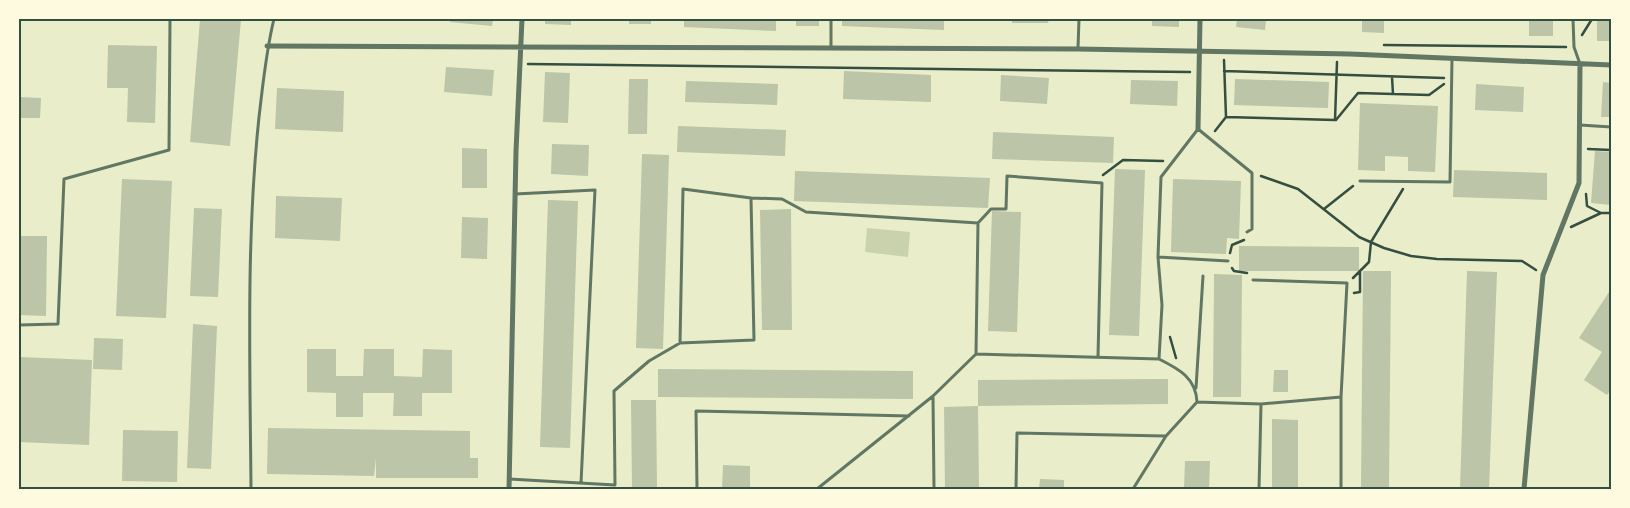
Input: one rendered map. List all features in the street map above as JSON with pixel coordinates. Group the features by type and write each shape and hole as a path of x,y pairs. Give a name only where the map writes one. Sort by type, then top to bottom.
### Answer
{"street":[{"path":"509,489 515,194 522,19"},
{"path":"1198,129 1200,19"},
{"path":"267,46 1078,49 1338,54 1611,65"},
{"path":"1524,489 1543,275 1580,183 1580,65"}],"lane":[{"path":"19,325 58,324 64,179 169,150 170,19"},
{"path":"251,489 250,268 255,159 267,46 274,19"},
{"path":"830,48 831,19"},
{"path":"1078,49 1079,19"},
{"path":"1573,19 1574,47 1580,65"},
{"path":"1360,181 1450,182 1452,58"},
{"path":"1580,125 1611,127"},
{"path":"1159,359 1162,305 1158,257 1161,177 1198,129 1252,173 1252,229 1247,232"},
{"path":"976,354 978,223 991,209 1006,209 1007,176 1102,183 1098,357"},
{"path":"680,343 683,189 751,198 782,199 806,212 978,223"},
{"path":"515,194 595,190 581,483"},
{"path":"509,479 615,485 614,391 649,361 680,343 754,340 751,198"},
{"path":"1158,257 1228,261"},
{"path":"1133,489 1166,436 1197,402 1196,388 1203,276"},
{"path":"1253,280 1347,283 1341,397 1341,489"},
{"path":"817,489 909,416 976,354 1159,359 1179,368 1196,388"},
{"path":"932,396 934,489"},
{"path":"1197,402 1261,404 1341,397"},
{"path":"1259,489 1261,404"},
{"path":"697,489 696,411 909,416"},
{"path":"1016,489 1016,433 1166,436"}],"path":[{"path":"1400,44 1574,47"},
{"path":"1210,138 1226,117 1224,53"},
{"path":"1335,120 1338,54"},
{"path":"520,64 1199,72"},
{"path":"1224,72 1451,78"},
{"path":"1392,77 1393,94"},
{"path":"1335,120 1358,93 1430,95 1451,78"},
{"path":"1226,117 1335,120"},
{"path":"1580,148 1611,150"},
{"path":"1102,176 1122,160 1172,161"},
{"path":"1252,173 1298,189 1359,237 1371,242 1411,256 1522,261 1543,275"},
{"path":"1323,209 1360,181"},
{"path":"1347,295 1360,292 1360,272 1369,262 1371,242 1408,181"},
{"path":"1580,183 1585,184 1587,206 1601,213"},
{"path":"1562,231 1601,213 1611,213"},
{"path":"1247,232 1246,239 1232,245 1228,261 1234,272 1248,274 1253,280"}],"green space":[{"path":"867,228 910,232 908,257 865,252"}],"building":[{"path":"200,19 241,19 230,146 190,142"},
{"path":"451,19 493,19 492,26 450,22"},
{"path":"545,19 571,19 571,25 545,24"},
{"path":"629,19 651,19 651,24 629,24"},
{"path":"684,19 776,19 776,31 684,27"},
{"path":"796,19 819,19 819,26 796,26"},
{"path":"842,19 944,19 944,30 842,26"},
{"path":"1012,19 1049,19 1048,23 1012,23"},
{"path":"1152,19 1179,19 1179,27 1152,26"},
{"path":"1237,19 1266,19 1265,30 1236,27"},
{"path":"1362,19 1384,19 1384,33 1362,32"},
{"path":"1529,19 1553,19 1553,36 1529,36"},
{"path":"1597,19 1611,19 1611,41 1597,41"},
{"path":"108,45 157,46 155,123 127,122 128,88 107,88"},
{"path":"446,67 494,70 492,96 444,92"},
{"path":"844,71 931,75 931,102 843,99"},
{"path":"545,72 570,73 568,123 543,122"},
{"path":"1001,75 1049,78 1047,104 1000,101"},
{"path":"629,79 648,79 647,134 628,134"},
{"path":"1235,79 1329,82 1328,108 1234,105"},
{"path":"1131,80 1178,81 1177,106 1130,104"},
{"path":"686,81 778,84 777,105 685,102"},
{"path":"1603,82 1611,83 1611,117 1601,117"},
{"path":"1476,84 1524,87 1523,112 1475,110"},
{"path":"277,88 344,91 343,132 275,129"},
{"path":"19,97 41,98 40,118 19,118"},
{"path":"1360,103 1438,106 1435,172 1408,171 1408,157 1385,156 1385,171 1358,170"},
{"path":"678,126 786,130 785,156 677,152"},
{"path":"993,132 1114,137 1113,163 992,159"},
{"path":"552,144 589,145 588,176 551,174"},
{"path":"462,148 487,149 487,188 462,188"},
{"path":"1595,151 1611,152 1611,205 1591,203"},
{"path":"642,154 669,155 663,349 636,348"},
{"path":"1115,169 1145,170 1139,336 1109,335"},
{"path":"1454,170 1547,173 1547,200 1453,197"},
{"path":"795,171 990,178 988,208 794,201"},
{"path":"122,179 172,181 166,318 116,316"},
{"path":"1173,179 1241,181 1239,239 1227,238 1226,254 1171,252"},
{"path":"276,196 342,198 340,241 275,238"},
{"path":"548,200 578,201 570,448 540,447"},
{"path":"194,208 222,209 218,297 190,296"},
{"path":"791,209 792,330 762,330 760,210"},
{"path":"992,211 1021,212 1017,332 988,331"},
{"path":"462,217 488,218 487,259 461,258"},
{"path":"20,236 47,236 46,316 19,315"},
{"path":"1239,246 1359,247 1359,271 1239,271"},
{"path":"1363,271 1391,271 1389,489 1361,489"},
{"path":"1467,271 1497,272 1489,489 1460,489"},
{"path":"1214,274 1242,275 1241,397 1213,397"},
{"path":"1611,289 1611,389 1607,395 1584,380 1602,352 1579,338"},
{"path":"193,324 217,326 211,469 187,468"},
{"path":"94,338 123,339 122,370 93,369"},
{"path":"307,349 336,349 336,376 363,376 364,349 394,349 394,376 422,377 423,349 452,350 452,393 422,393 422,416 393,416 394,393 363,393 363,417 336,417 336,393 307,392"},
{"path":"19,357 92,360 89,445 19,442"},
{"path":"658,369 913,371 913,399 658,397"},
{"path":"1274,370 1288,370 1288,392 1273,392"},
{"path":"1168,379 1168,404 978,406 978,380"},
{"path":"631,400 656,400 657,489 632,489"},
{"path":"978,406 979,489 945,489 944,407"},
{"path":"1272,419 1298,420 1298,489 1272,489"},
{"path":"268,428 470,431 470,458 478,458 478,478 376,478 376,458 374,476 267,474"},
{"path":"123,430 178,431 177,482 122,481"},
{"path":"1185,461 1210,461 1209,489 1184,489"},
{"path":"723,465 750,466 750,489 722,489"},
{"path":"1040,479 1064,480 1064,489 1039,489"}]}
